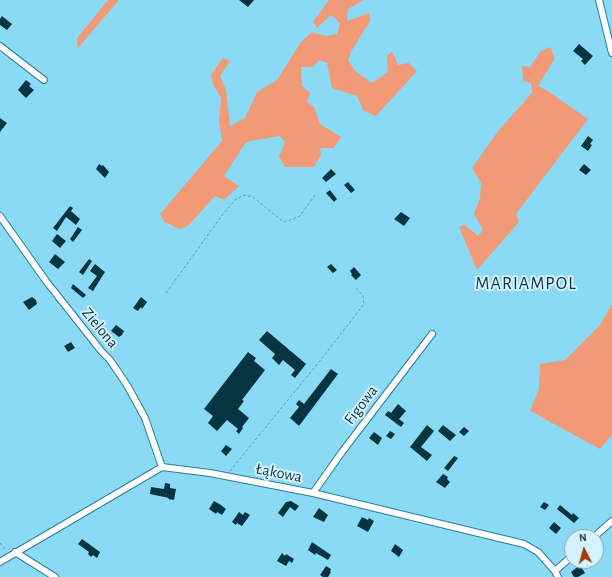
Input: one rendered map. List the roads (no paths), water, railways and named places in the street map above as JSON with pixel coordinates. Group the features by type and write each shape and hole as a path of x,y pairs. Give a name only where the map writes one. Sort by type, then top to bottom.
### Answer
{"street":[{"path":"599,0 612,53"},
{"path":"0,46 44,80"},
{"name":"Zielona","path":"0,216 46,281 110,360 127,385 145,418 162,467"},
{"name":"Figowa","path":"313,493 342,452 432,334"},
{"path":"0,562 162,467"},
{"name":"Łąkowa","path":"162,467 226,476 313,493 524,544 538,552 555,571 558,577"},
{"path":"603,529 612,521"},
{"path":"13,553 55,577"},
{"path":"555,571 564,563"}],"district":[{"name":"MARIAMPOL","path":"526,284"}]}
